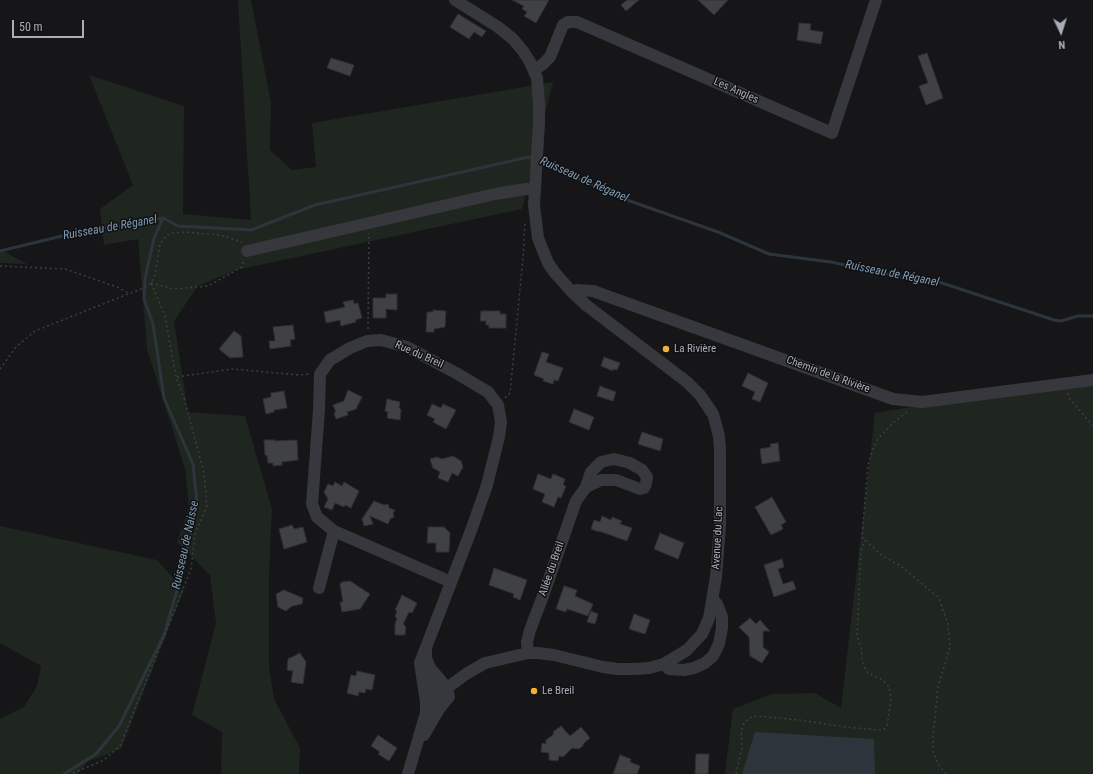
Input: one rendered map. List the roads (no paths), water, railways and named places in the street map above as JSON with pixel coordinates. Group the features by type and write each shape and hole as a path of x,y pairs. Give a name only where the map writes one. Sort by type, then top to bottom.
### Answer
{"street":[{"name":"Avenue du Lac","path":"408,774 426,713 466,674 485,663 528,654 554,655 618,669 649,668 664,664 687,650 702,634 709,618 713,600 717,562 721,495 719,436 713,414 700,394 687,382 586,305 554,273 543,252 535,220 534,190 539,104 537,78 524,51 512,39 498,27 455,0"},
{"name":"Les Angles","path":"534,70 550,57 563,25 568,22 577,22 832,133 876,0"},
{"path":"247,251 495,194 526,189 534,190"},
{"name":"Chemin de la Rivière","path":"572,292 577,290 593,291 893,399 922,402 1093,380"},
{"name":"Rue du Breil","path":"334,531 317,517 312,504 319,410 320,374 330,360 350,348 367,341 382,340 407,347 488,392 498,405 501,422 499,437 487,485 472,528 450,582"},
{"name":"Allée du Breil","path":"528,654 527,642 530,630 576,501 586,487 591,472 601,462 614,459 630,463 642,470 647,476 644,488 640,489 616,480 601,480 586,487"},
{"path":"318,588 334,531 450,582 420,663 426,702 426,713"},
{"path":"664,664 669,669 684,670 694,668 705,663 713,656 719,644 722,628 722,617 718,604 713,600"},
{"path":"426,648 426,658 430,668 445,694"},
{"path":"421,671 434,691 445,694"},
{"name":"Avenue du Lac","path":"416,747 439,709 445,694"}],"waterway":[{"name":"Ruisseau de Réganel","path":"0,251 99,227 120,226 163,218 178,226 251,230 315,205 529,157 534,159"},
{"name":"Ruisseau de Réganel","path":"539,161 624,199 718,232 769,254 831,262 911,279 939,282 1054,320 1061,321 1078,316 1093,316"},
{"name":"Ruisseau de Naisse","path":"64,774 96,754 119,726 164,635 184,566 197,503 193,464 164,398 153,324 144,299 145,279 154,238 163,218"}],"place":[{"name":"La Rivière","path":"666,349"},
{"name":"Le Breil","path":"534,691"}]}
